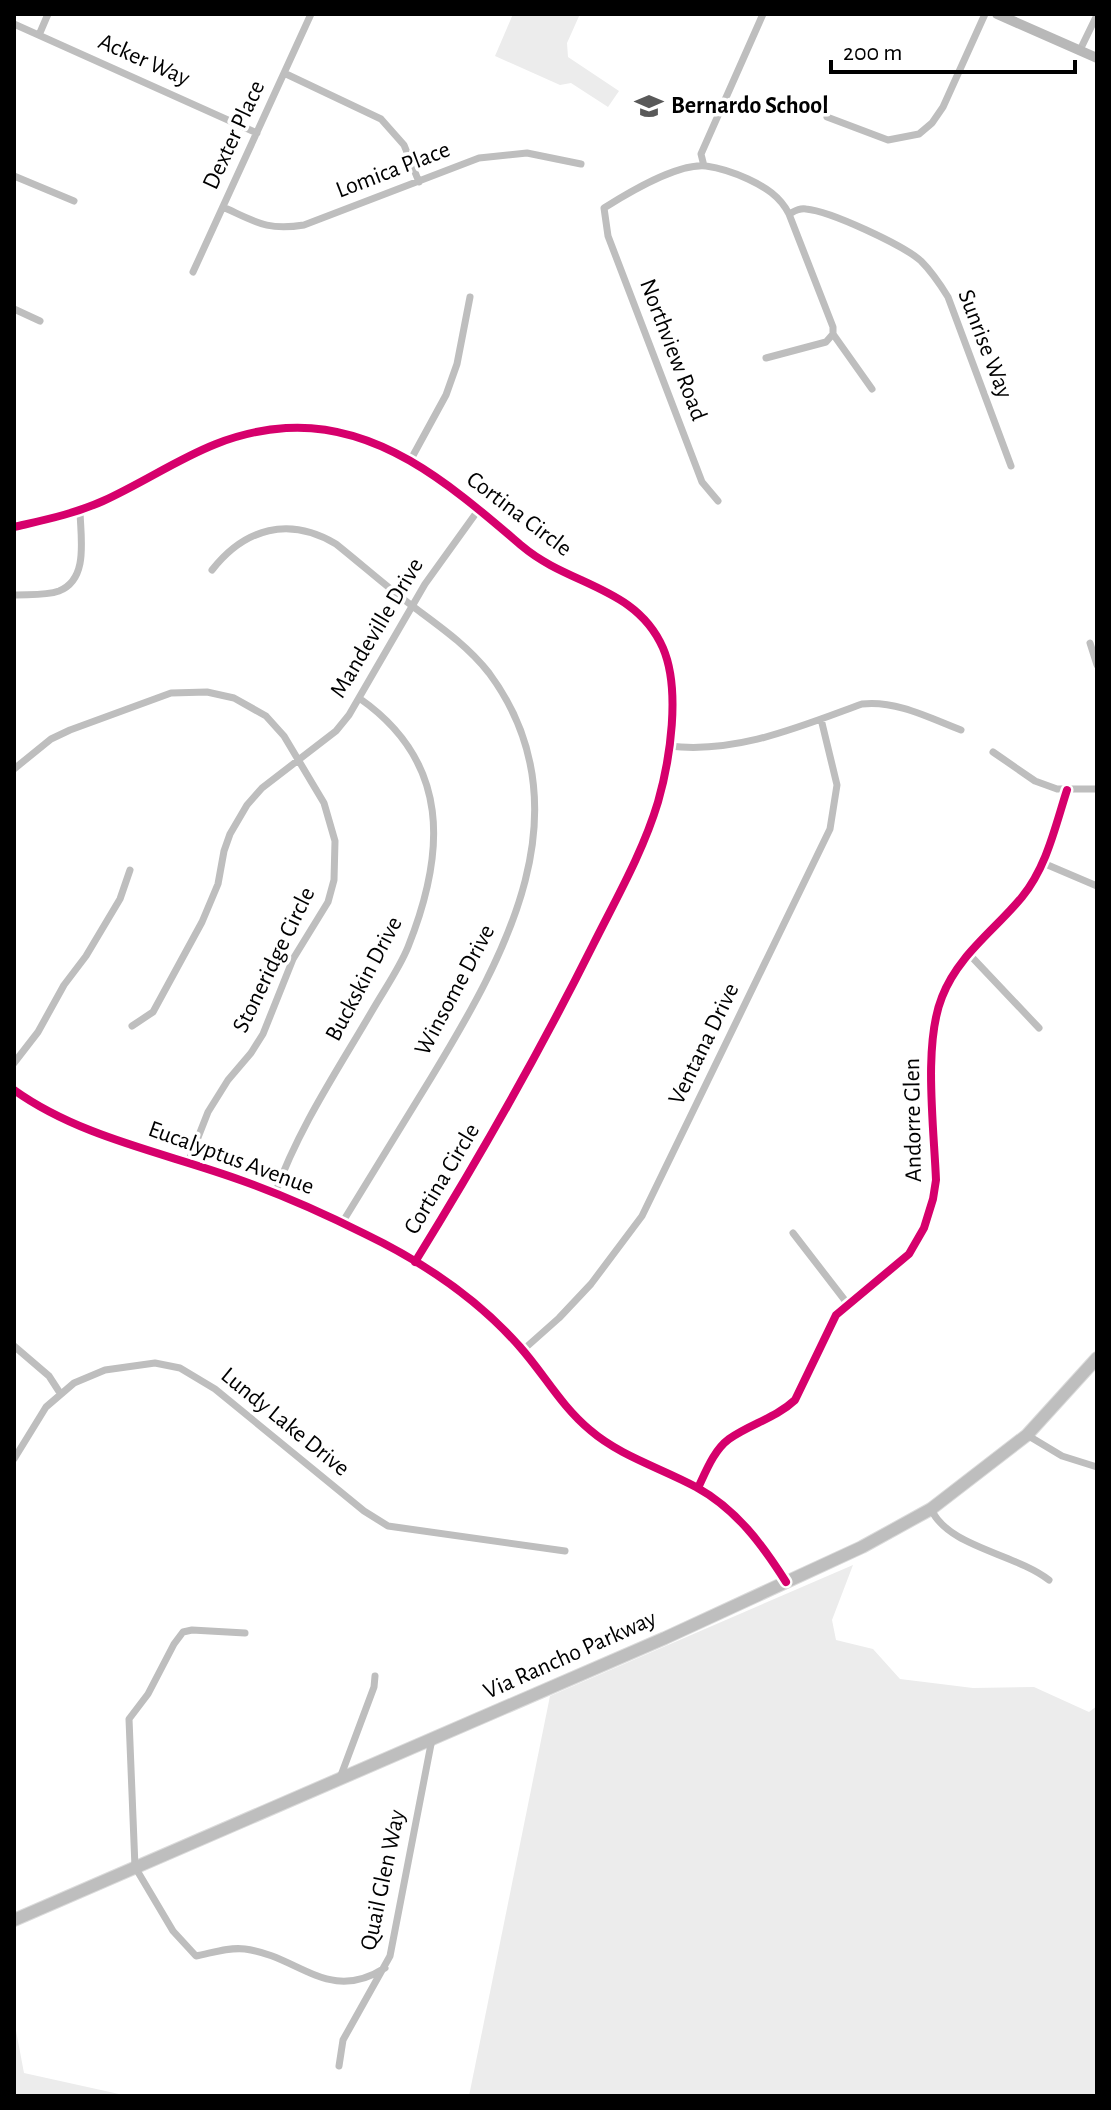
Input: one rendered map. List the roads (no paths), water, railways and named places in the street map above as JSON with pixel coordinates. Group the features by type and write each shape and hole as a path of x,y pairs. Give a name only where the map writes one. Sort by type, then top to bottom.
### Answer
{"main road":[{"name":"Via Rancho Parkway","path":"14,1920 432,1739 862,1547 931,1509 1027,1435 1097,1358"}],"street":[{"path":"39,35 48,14"},
{"name":"Dexter Place","path":"193,272 310,14"},
{"path":"763,14 701,154 704,166 755,182 783,203 833,327 833,334 872,389"},
{"path":"827,117 888,140 919,134 932,123 943,107 985,14"},
{"path":"997,14 1097,58"},
{"path":"1080,50 1097,15"},
{"name":"Acker Way","path":"14,24 257,133"},
{"path":"284,73 381,119 404,145 419,182"},
{"name":"Lomica Place","path":"223,207 269,228 282,229 304,225 479,158 527,153 581,164"},
{"name":"Northview Road","path":"704,166 681,170 631,190 604,208 608,236 702,482 718,501"},
{"path":"14,176 74,201"},
{"name":"Sunrise Way","path":"789,214 798,209 810,209 828,215 903,247 934,274 948,297 1011,466"},
{"path":"410,461 446,395 457,364 470,297"},
{"path":"14,309 40,321"},
{"path":"766,358 826,342 833,334"},
{"name":"Cortina Circle","path":"14,527 103,500 202,448 243,434 289,428 355,435 395,451 479,509 532,554 561,572 622,598 648,622 663,648 670,673 672,702 669,746 658,803 622,886 533,1063 415,1262"},
{"path":"14,595 62,590 73,581 80,568 80,509"},
{"name":"Mandeville Drive","path":"132,1026 153,1012 202,922 218,884 230,834 247,805 262,788 336,731 359,698 412,606 460,532 479,509"},
{"name":"Winsome Drive","path":"212,570 239,543 252,536 291,528 320,534 336,544 470,650 509,705 527,751 533,781 536,816 533,851 512,924 489,977 342,1223"},
{"path":"1090,643 1097,665"},
{"name":"Stoneridge Circle","path":"14,769 51,739 171,693 224,695 266,716 299,758 324,803 335,841 334,880 328,902 293,959 263,1034 208,1112 188,1163"},
{"name":"Buckskin Drive","path":"275,1194 302,1130 407,950 427,893 434,857 435,817 427,780 413,751 397,730 359,698"},
{"path":"669,746 728,746 767,738 862,704 875,703 900,707 961,730"},
{"name":"Ventana Drive","path":"523,1350 591,1284 642,1216 830,829 837,785 821,719"},
{"path":"993,752 1035,781 1057,789 1097,789"},
{"name":"Andorre Glen","path":"698,1488 709,1464 727,1440 787,1408 795,1400 836,1315 909,1254 924,1228 936,1180 932,1041 935,1019 951,977 968,953 1023,896 1043,863 1067,790"},
{"path":"1043,863 1097,886"},
{"path":"14,1063 38,1032 64,985 100,933 120,899 130,870"},
{"path":"968,953 1039,1028"},
{"name":"Eucalyptus Avenue","path":"14,1090 63,1120 299,1202 453,1285 494,1318 523,1350 563,1404 591,1431 621,1450 698,1488 740,1520 786,1582"},
{"path":"793,1233 847,1303"},
{"path":"14,1346 49,1376 60,1393"},
{"name":"Lundy Lake Drive","path":"14,1459 46,1407 74,1383 105,1370 155,1363 180,1368 215,1389 364,1511 388,1526 565,1551"},
{"path":"1027,1435 1062,1456 1097,1467"},
{"path":"931,1509 936,1521 945,1530 1033,1568 1049,1580"},
{"path":"245,1633 183,1632 144,1701 129,1719 135,1867 173,1931 196,1956 231,1948 246,1949 290,1962 321,1979 340,1982 367,1977 385,1968"},
{"path":"340,1778 374,1687 375,1676"},
{"name":"Quail Glen Way","path":"339,2066 343,2040 390,1956 432,1739"}],"place":[{"name":"Bernardo School","path":"649,106"}]}
